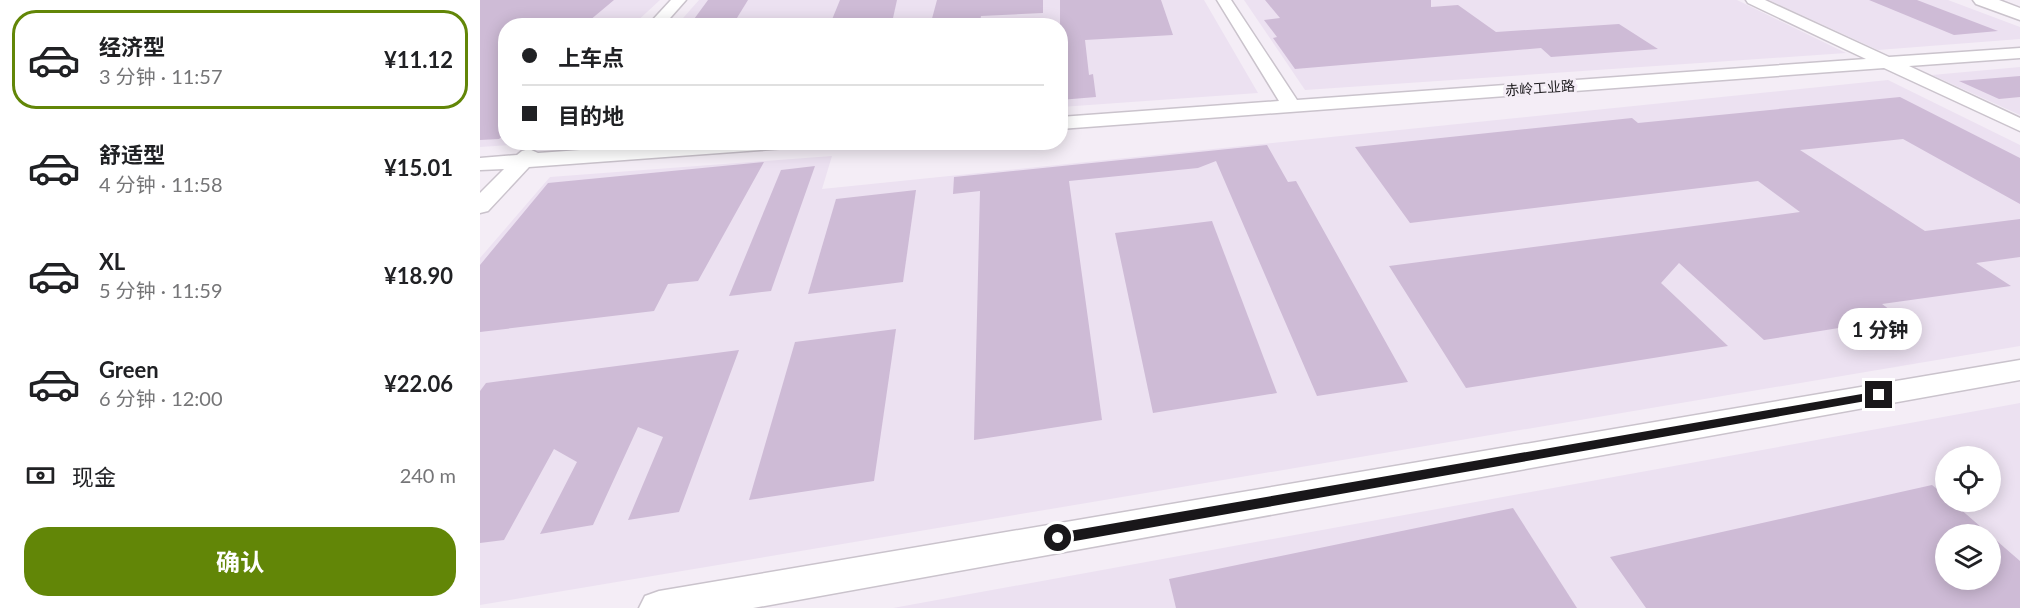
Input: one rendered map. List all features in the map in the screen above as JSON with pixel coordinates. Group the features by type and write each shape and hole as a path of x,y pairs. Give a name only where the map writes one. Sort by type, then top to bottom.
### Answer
{"highway":[{"path":"1983,0 2020,14"},
{"path":"2012,0 2020,3"}],"street":[{"path":"662,18 679,0"},
{"path":"1224,0 1291,106"},
{"path":"1753,0 2020,125"},
{"name":"赤岭工业路","path":"1068,122 2020,52"},
{"path":"480,206 533,150"},
{"path":"480,164 675,150"},
{"path":"659,608 2020,370"}],"shaded area":[{"path":"480,0 660,0 641,18 498,18 498,146 480,147"},
{"path":"699,0 1204,0 1258,93 1068,107 1068,18 683,18"},
{"path":"1244,0 1737,0 1846,53 1305,90"},
{"path":"1769,0 1948,0 2020,27 2020,39 1878,50"},
{"path":"2020,67 2020,115 1932,75"},
{"path":"1888,80 2020,145 2020,346 480,605 480,258 550,177 832,156 822,189"},
{"path":"2020,403 2020,608 893,608"}],"building":[{"path":"480,0 614,0 593,18 498,18 498,139 480,140"},
{"path":"708,0 748,0 737,18 695,18"},
{"path":"840,0 897,0 893,18 833,18"},
{"path":"937,0 1043,0 1043,13 981,16 981,18 932,18"},
{"path":"1060,0 1161,0 1173,35 1085,40 1089,75 1093,74 1096,97 1068,99 1068,18 1060,18"},
{"path":"1265,0 1431,0 1431,7 1458,5 1496,32 1619,24 1658,49 1551,57 1541,48 1295,69 1273,38 1277,37 1264,20 1280,18"},
{"path":"1869,0 1917,0 1998,31 1954,35"},
{"path":"2020,76 2020,97 1999,99 1959,81"},
{"path":"1900,97 2020,158 2020,204 1903,139 1800,150 1925,231 2020,219 2020,257 1976,263 2011,286 1882,304 1901,318 1764,340 1679,263 1661,283 1728,346 1466,388 1389,266 1800,212 1758,181 1410,223 1355,147 1632,118 1638,123"},
{"path":"1267,145 1288,182 1296,181 1408,382 1317,396 1216,161 1198,168 1069,181 1102,420 974,440 980,191 953,194 954,177"},
{"path":"764,162 698,281 668,284 654,311 480,332 480,265 548,183"},
{"path":"815,166 771,291 729,296 781,170"},
{"path":"916,190 903,282 808,294 836,199"},
{"path":"1212,221 1277,393 1153,413 1115,233"},
{"path":"896,329 874,481 749,500 795,342"},
{"path":"739,350 679,512 628,520 663,437 638,427 593,525 540,534 577,462 554,449 504,540 480,543 480,391 486,383"},
{"path":"1932,485 1935,487 1935,512 1964,512 1977,524 1935,524 1935,590 2001,590 2001,545 2020,561 2020,608 1646,608 1610,557"},
{"path":"1513,508 1577,608 1176,608 1169,579"}],"route":[{"path":"1058,538 1879,395"}]}
